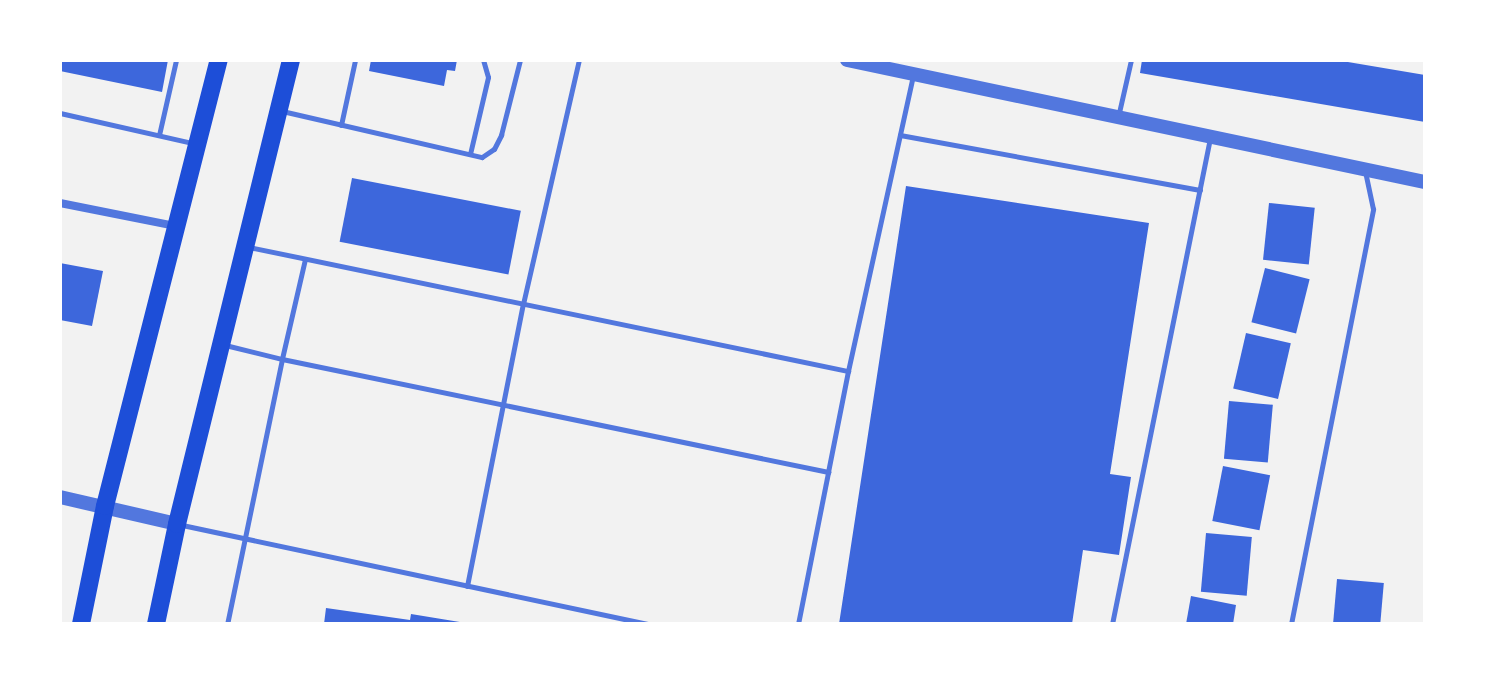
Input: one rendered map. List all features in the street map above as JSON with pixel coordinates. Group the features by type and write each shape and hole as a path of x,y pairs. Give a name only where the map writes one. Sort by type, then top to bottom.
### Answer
{"main road":[{"path":"81,624 105,506 219,60"},
{"path":"156,624 220,344 291,60"}],"street":[{"path":"847,60 1425,182"},
{"path":"60,203 175,226"},
{"path":"60,497 177,524"}],"lane":[{"path":"159,135 176,60"},
{"path":"341,125 355,60"},
{"path":"470,154 488,77 483,60"},
{"path":"277,110 482,157 494,149 501,135 520,60"},
{"path":"467,586 523,304 579,60"},
{"path":"1117,118 1131,60"},
{"path":"798,624 848,371 914,74"},
{"path":"60,113 197,144"},
{"path":"900,135 1200,190"},
{"path":"1112,624 1210,137"},
{"path":"1291,624 1373,209 1365,170"},
{"path":"244,246 848,371"},
{"path":"227,624 305,259"},
{"path":"220,344 828,472"},
{"path":"177,524 648,624"}],"building":[{"path":"60,60 168,60 162,92 60,71"},
{"path":"371,60 457,60 455,71 447,70 444,86 369,71"},
{"path":"1142,60 1336,60 1425,75 1425,122 1140,73"},
{"path":"352,178 521,211 508,275 340,242"},
{"path":"906,186 1149,223 1110,474 1131,477 1119,555 1083,550 1072,624 839,624"},
{"path":"1269,203 1315,208 1309,264 1263,260"},
{"path":"60,263 103,271 92,326 60,320"},
{"path":"1265,268 1310,279 1296,333 1251,322"},
{"path":"1246,333 1291,343 1278,399 1233,389"},
{"path":"1229,401 1273,405 1268,463 1224,459"},
{"path":"1223,466 1270,475 1259,530 1212,521"},
{"path":"1206,533 1252,537 1247,596 1201,592"},
{"path":"1337,579 1384,583 1380,624 1333,624"},
{"path":"1191,596 1236,605 1233,624 1186,624"},
{"path":"326,608 410,620 411,614 472,624 324,624"}]}
